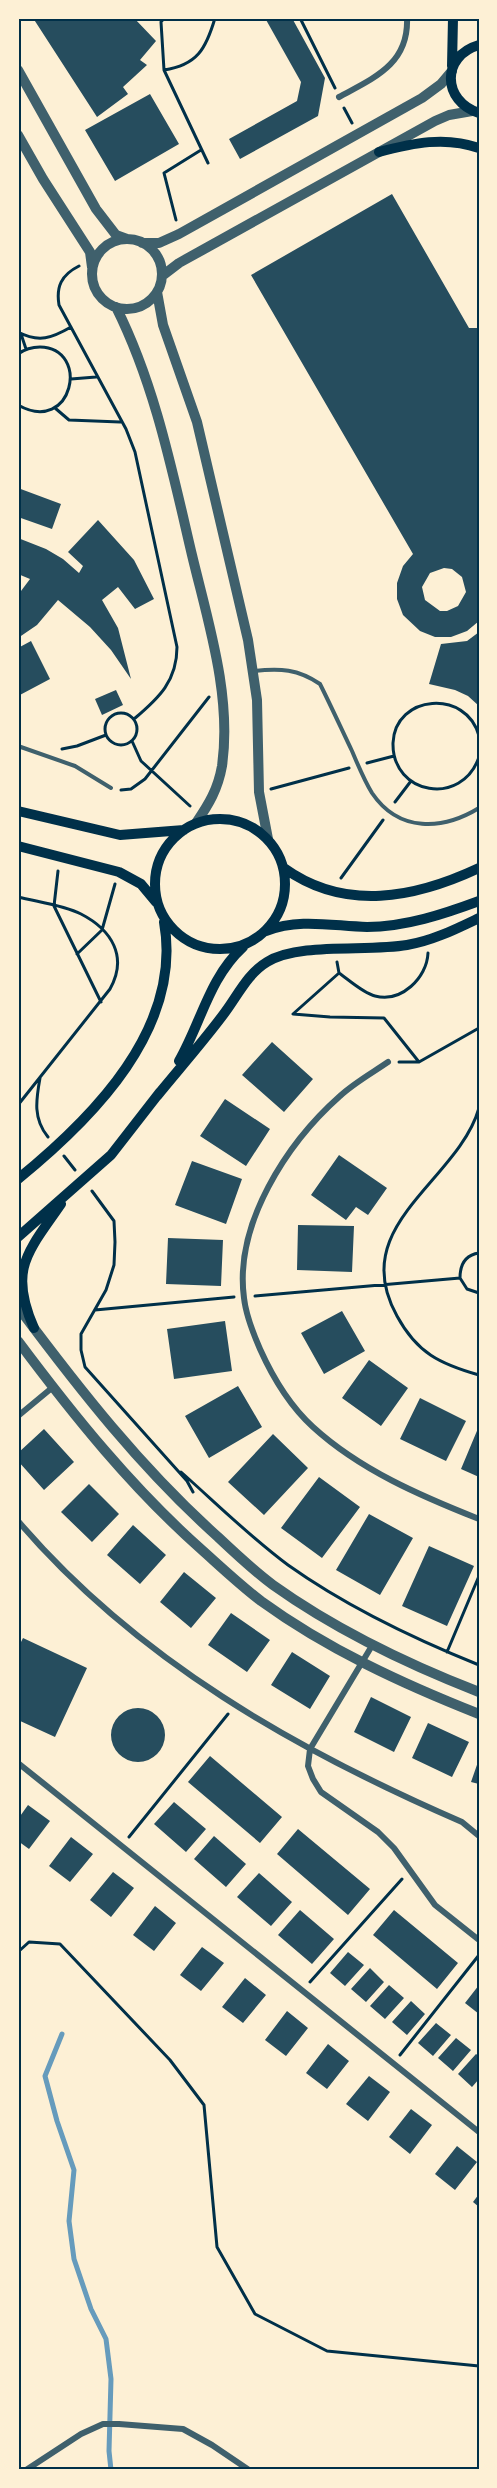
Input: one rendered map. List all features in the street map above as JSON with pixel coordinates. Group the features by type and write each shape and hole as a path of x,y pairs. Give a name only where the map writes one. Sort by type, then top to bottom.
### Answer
{"main road":[{"path":"453,18 453,91 459,101 476,112"},
{"path":"452,69 463,52 479,45"},
{"path":"379,152 429,141 465,143 479,148"},
{"path":"18,812 120,835 184,830"},
{"path":"157,904 155,873 160,856 168,843 199,820 228,819 248,825 268,839 284,868 282,906 263,933"},
{"path":"18,846 119,872 141,884 157,904 164,919 168,945 167,972 150,1022 122,1072 68,1137 18,1179"},
{"path":"284,868 300,880 332,891 368,897 390,896 441,883 479,868"},
{"path":"157,1096 182,1056 221,972 231,958 246,944 263,933 296,923 368,927 394,925 441,914 479,901"},
{"path":"18,1237 100,1165 126,1136 257,969 268,961 292,953 406,945 429,940 479,918"},
{"path":"164,919 179,935 202,947 232,948 246,944"},
{"path":"18,1171 43,1160"},
{"path":"34,1328 23,1299 21,1271 32,1247 70,1192"}],"street":[{"path":"339,97 372,79 399,55 408,30 407,18"},
{"path":"18,70 96,209 116,235 142,243 159,243 431,92 452,69"},
{"path":"162,276 179,263 435,121 449,115 476,112"},
{"path":"18,135 90,252 92,274 97,292 105,301 116,307 128,309 144,305 157,292 162,276 157,256 142,243"},
{"path":"92,274 101,252 110,244 127,239"},
{"path":"157,292 164,325 196,422 248,640 259,725 259,792 268,839"},
{"path":"116,307 130,335 163,431 214,647 220,684 224,727 222,766 215,795 199,820"},
{"path":"388,1062 341,1095 292,1148 274,1176 259,1208 249,1239 243,1271 243,1297 248,1317 274,1379 313,1428 377,1473 408,1489 479,1519"},
{"path":"18,1307 108,1425 186,1510 272,1584 346,1631 437,1676 479,1692"},
{"path":"18,1341 117,1466 172,1524 228,1575 301,1627 363,1662 436,1697 479,1714"},
{"path":"18,1416 53,1387"},
{"path":"18,1521 79,1585 123,1624 192,1677 277,1732 462,1822 479,1836"},
{"path":"373,1644 310,1749 308,1766 321,1792 378,1832 394,1848 435,1905 479,1940"},
{"path":"18,1763 479,2132"},
{"path":"26,2470 81,2434 103,2424 183,2429 249,2470"}],"lane":[{"path":"253,671 280,668 294,670 308,675 320,684 373,794 405,820 422,825 440,824 464,817 479,807"},
{"path":"18,746 75,766 111,788"}],"path":[{"path":"164,18 161,22 164,70 208,163"},
{"path":"164,70 182,67 193,60 203,48 215,18"},
{"path":"300,18 357,134"},
{"path":"178,234 165,173 201,150"},
{"path":"92,260 64,276 57,291 60,305 122,422 135,452 177,647 177,662 166,689 134,719"},
{"path":"20,333 41,339 53,338 71,327"},
{"path":"20,333 26,349"},
{"path":"18,354 26,349 45,347 61,355 68,364 71,379 66,397 55,408 44,412 32,412 18,405"},
{"path":"71,379 97,376"},
{"path":"55,408 69,420 122,422"},
{"path":"111,788 131,789 145,779 220,684"},
{"path":"479,736 477,728 468,716 456,706 435,702 420,705 407,713 398,725 393,740 394,756 400,770 411,781 424,788 452,787 465,779 475,767 479,757"},
{"path":"125,713 134,719 137,731 132,741 118,745 106,735 105,725 114,714 125,713"},
{"path":"40,753 77,746 106,735"},
{"path":"132,741 141,761 199,820"},
{"path":"259,792 394,756"},
{"path":"332,891 411,781"},
{"path":"60,856 54,906 101,1002"},
{"path":"77,954 102,930 119,872"},
{"path":"18,897 79,913 108,935 119,961 118,975 101,1002 18,1106"},
{"path":"336,950 339,973 373,996 384,997 412,987 421,976 428,964 429,940"},
{"path":"339,973 293,1014 384,1018 419,1062"},
{"path":"388,1062 419,1062 479,1028"},
{"path":"40,1078 35,1104 37,1117 52,1142"},
{"path":"479,1108 468,1132 390,1237 384,1284 390,1304 404,1329 419,1347 434,1359 479,1376"},
{"path":"59,1151 82,1178"},
{"path":"89,1187 114,1221 115,1242 114,1265 106,1290 81,1334 81,1350 85,1367 187,1481 197,1499"},
{"path":"479,1253 467,1257 462,1262 459,1278 467,1289 479,1293"},
{"path":"384,1284 459,1278"},
{"path":"166,1459 288,1564 358,1609 479,1665"},
{"path":"447,1652 479,1576"},
{"path":"123,1845 234,1705"},
{"path":"303,1990 409,1871"},
{"path":"18,1952 29,1942 60,1944 170,2060 204,2105 217,2247 255,2314 327,2351 479,2366"},
{"path":"393,2063 479,1955"}],"building":[{"path":"33,18 134,18 156,41 140,60 147,65 123,87 128,94 97,117"},
{"path":"265,18 292,18 325,78 318,116 240,159 229,139 297,101 301,82"},
{"path":"150,94 179,144 115,181 85,130"},
{"path":"392,194 469,328 479,328 479,621 467,631 451,637 435,637 420,631 403,615 397,599 397,583 403,566 413,554 251,275","holes":["444,568 452,569 462,577 466,592 458,606 447,611 440,611 425,600 422,587 430,573"]},
{"path":"18,488 61,504 52,529 18,517"},
{"path":"98,520 134,560 154,599 135,609 118,587 102,600 118,628 131,679 111,650 90,627 58,600 37,625 18,638 18,595 30,579 18,574 18,538 46,549 63,559 79,573 83,566 68,552"},
{"path":"479,632 479,706 468,696 455,690 429,684 441,644 467,641"},
{"path":"31,641 50,679 18,696 18,648"},
{"path":"116,690 123,705 102,715 95,699"},
{"path":"272,1042 313,1079 284,1112 242,1075"},
{"path":"225,1099 270,1129 246,1166 200,1136"},
{"path":"339,1155 387,1188 368,1215 356,1207 346,1220 311,1195"},
{"path":"192,1161 242,1179 226,1224 175,1205"},
{"path":"298,1225 354,1226 352,1272 297,1270"},
{"path":"168,1238 223,1240 221,1286 166,1284"},
{"path":"342,1311 365,1351 324,1374 301,1333"},
{"path":"225,1321 232,1371 174,1379 167,1329"},
{"path":"369,1360 408,1388 381,1426 342,1398"},
{"path":"238,1386 262,1427 209,1458 185,1416"},
{"path":"420,1398 466,1421 446,1461 400,1439"},
{"path":"479,1426 479,1477 461,1469"},
{"path":"44,1429 74,1462 44,1490 18,1461 18,1453"},
{"path":"273,1434 308,1468 264,1515 228,1482"},
{"path":"319,1477 360,1507 322,1558 281,1528"},
{"path":"89,1484 119,1514 92,1542 61,1512"},
{"path":"369,1514 413,1538 380,1595 336,1570"},
{"path":"133,1525 166,1555 140,1584 107,1555"},
{"path":"429,1546 474,1566 447,1626 402,1606"},
{"path":"184,1572 216,1598 191,1628 160,1602"},
{"path":"231,1613 270,1640 247,1672 208,1645"},
{"path":"23,1638 87,1668 55,1737 18,1720 18,1648"},
{"path":"292,1652 330,1676 310,1709 271,1685"},
{"path":"371,1697 411,1717 394,1752 354,1732"},
{"path":"138,1708 148,1710 157,1716 163,1725 165,1735 163,1745 157,1754 148,1760 138,1762 128,1760 119,1754 113,1745 111,1735 113,1725 119,1716 128,1710"},
{"path":"428,1723 469,1742 452,1777 412,1758"},
{"path":"210,1756 282,1817 260,1843 188,1782"},
{"path":"479,1759 479,1784 471,1782"},
{"path":"174,1802 206,1829 186,1852 154,1824"},
{"path":"28,1805 50,1821 29,1849 18,1841 18,1819"},
{"path":"298,1829 370,1889 348,1915 277,1854"},
{"path":"214,1836 246,1864 226,1887 194,1859"},
{"path":"71,1837 93,1854 70,1882 49,1866"},
{"path":"113,1872 134,1888 111,1917 90,1900"},
{"path":"259,1873 292,1902 271,1926 237,1897"},
{"path":"155,1906 176,1923 154,1951 133,1935"},
{"path":"300,1910 334,1939 312,1964 278,1935"},
{"path":"394,1910 458,1963 437,1989 373,1935"},
{"path":"202,1947 224,1963 201,1991 180,1975"},
{"path":"348,1952 364,1965 345,1986 330,1973"},
{"path":"370,1968 384,1982 366,2002 351,1989"},
{"path":"245,1978 266,1995 243,2023 222,2007"},
{"path":"389,1985 404,1998 385,2019 370,2006"},
{"path":"479,1985 479,2014 465,2003"},
{"path":"411,2001 425,2014 407,2035 392,2022"},
{"path":"287,2011 308,2028 286,2056 265,2040"},
{"path":"436,2023 451,2035 433,2056 418,2043"},
{"path":"456,2038 471,2050 453,2071 438,2058"},
{"path":"328,2044 349,2061 327,2089 306,2073"},
{"path":"476,2054 479,2056 479,2079 472,2087 458,2074"},
{"path":"369,2076 390,2092 368,2121 346,2104"},
{"path":"411,2109 432,2125 410,2154 389,2137"},
{"path":"457,2146 477,2162 455,2190 435,2174"},
{"path":"479,2194 479,2207 473,2202"}],"waterway":[{"path":"62,2034 45,2076 74,2170 69,2221 74,2259 91,2309 106,2339 111,2379 109,2451 111,2470"}]}
